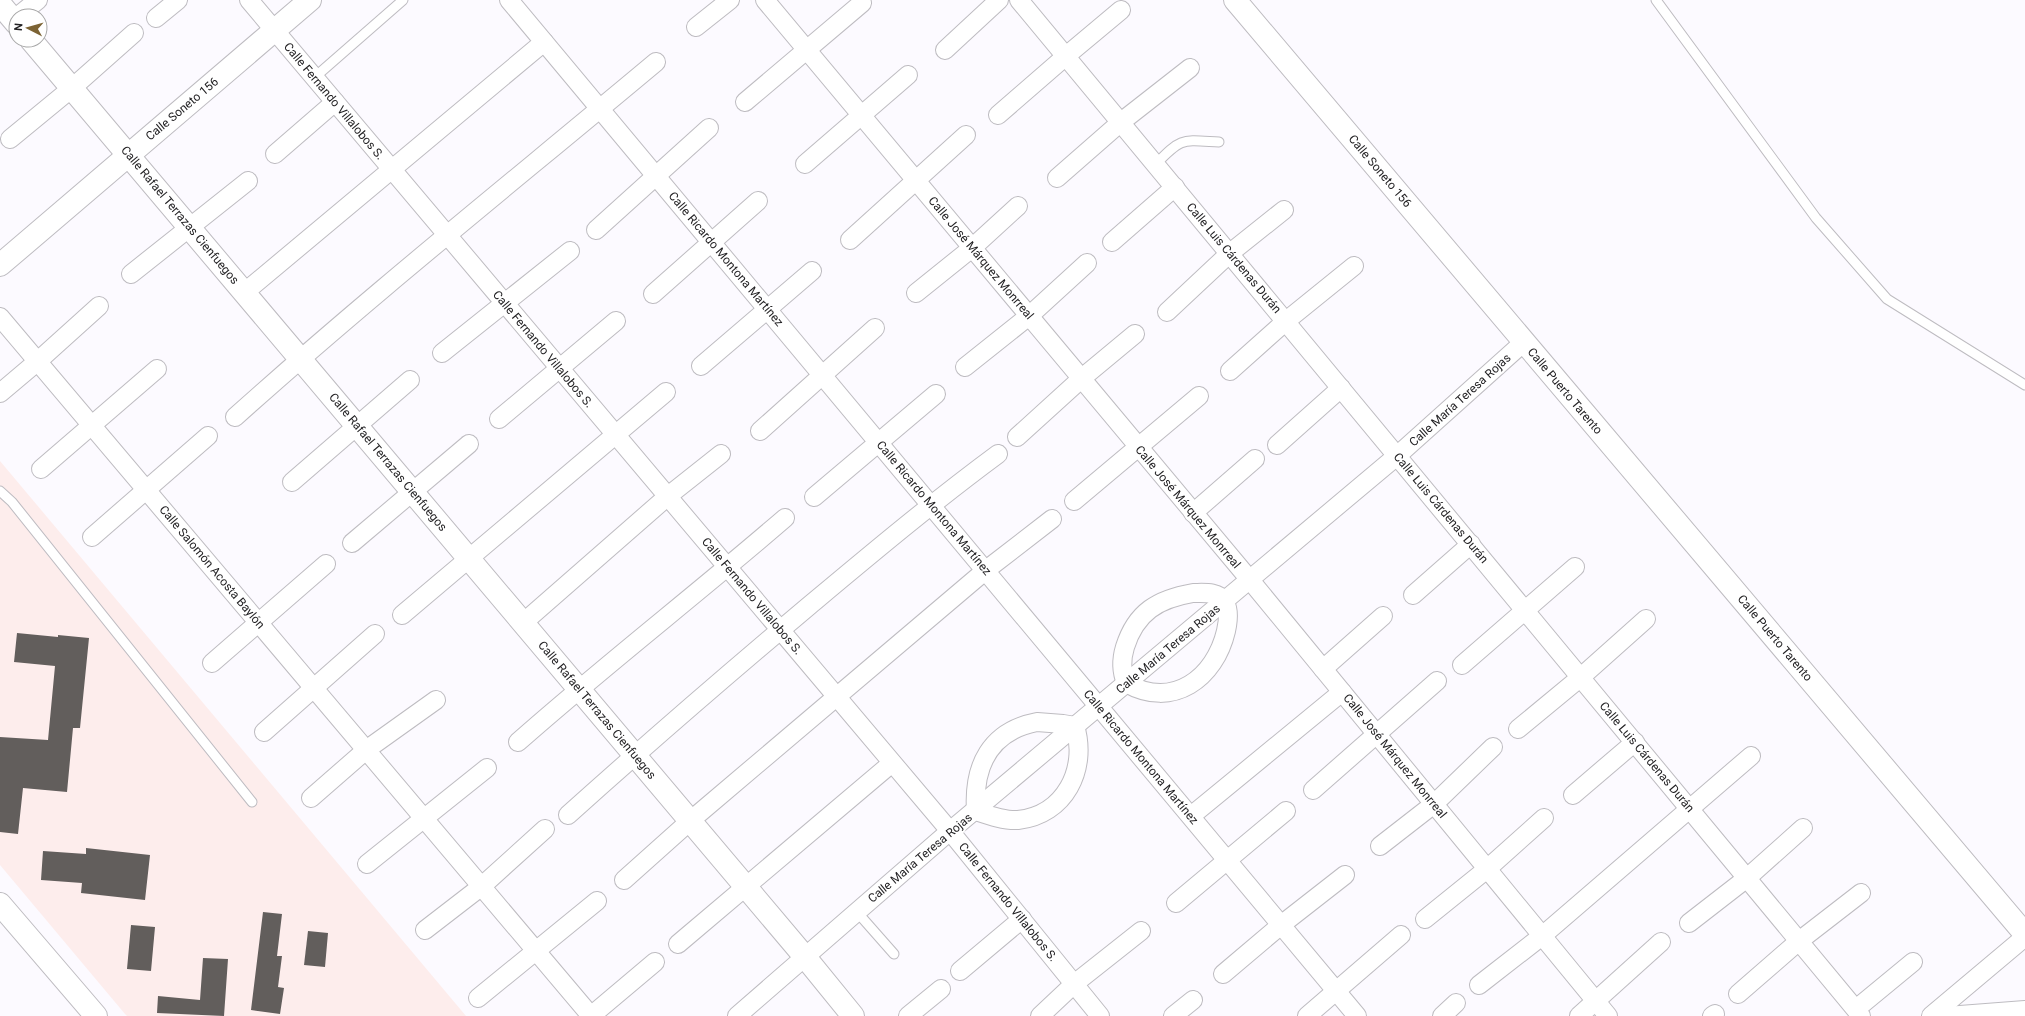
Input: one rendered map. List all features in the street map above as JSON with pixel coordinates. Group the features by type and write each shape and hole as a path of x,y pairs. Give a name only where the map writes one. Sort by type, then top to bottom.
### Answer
{"street":[{"path":"26,8 38,0"},
{"path":"156,18 178,0"},
{"name":"Calle Fernando Villalobos S.","path":"249,0 950,831 1100,1016"},
{"name":"Calle Soneto 156","path":"0,265 128,154 310,0"},
{"name":"Calle Ricardo Montona Martínez","path":"509,0 1357,1016"},
{"path":"696,27 730,0"},
{"name":"Calle José Márquez Monrreal","path":"765,0 1250,580 1608,1016"},
{"path":"945,50 999,0"},
{"name":"Calle Luis Cárdenas Durán","path":"1019,0 1398,455 1858,1013"},
{"name":"Calle Soneto 156","path":"1235,0 1524,342"},
{"path":"745,102 862,3"},
{"path":"998,115 1121,10"},
{"path":"10,139 72,88 134,33"},
{"path":"245,292 391,168 544,42"},
{"name":"Calle Rafael Terrazas Cienfuegos","path":"38,48 469,559 524,622 634,755 806,957 853,1016"},
{"path":"235,417 300,358 446,234 656,62"},
{"path":"1057,178 1121,122 1190,68"},
{"path":"805,164 908,75"},
{"path":"275,154 335,102"},
{"path":"596,230 709,128"},
{"path":"850,240 966,135"},
{"path":"131,274 248,181"},
{"path":"1112,242 1175,187"},
{"path":"653,294 710,241 758,201"},
{"path":"916,293 972,248 1018,206"},
{"path":"1167,312 1230,253 1284,210"},
{"path":"442,353 570,250"},
{"path":"965,367 1029,316 1087,263"},
{"path":"1230,371 1286,321 1354,266"},
{"path":"701,366 812,271"},
{"path":"0,393 99,306"},
{"name":"Calle Salomón Acosta Baylón","path":"0,317 591,1016"},
{"path":"499,419 561,369 616,321"},
{"path":"760,431 875,328"},
{"path":"1017,437 1082,378 1135,334"},
{"name":"Calle María Teresa Rojas","path":"737,1016 950,831 976,811 1398,455 1524,342"},
{"name":"Calle Puerto Tarento","path":"1524,342 2025,935"},
{"path":"41,469 157,370"},
{"path":"292,482 410,380"},
{"path":"1277,445 1341,388"},
{"path":"402,615 666,392"},
{"path":"814,497 936,394"},
{"path":"1074,501 1138,446 1200,396"},
{"path":"92,537 208,436"},
{"path":"352,543 412,490 469,444"},
{"path":"524,622 668,496 721,454"},
{"path":"568,815 634,755 780,630 931,504 998,454"},
{"path":"1194,513 1255,459"},
{"path":"518,742 579,688 728,567 785,518"},
{"path":"624,880 690,821 837,698 986,570 1052,519"},
{"path":"1413,595 1471,544"},
{"path":"212,663 259,624 326,564"},
{"path":"1462,665 1575,567"},
{"path":"1193,593 1210,593 1224,601 1228,614 1222,649 1207,672 1200,678 1195,682 1165,694 1146,693 1126,683 1122,673 1124,651 1131,631 1144,614 1167,599 1193,593"},
{"path":"1323,669 1383,616"},
{"path":"1518,729 1581,677 1646,619"},
{"path":"264,732 375,634"},
{"path":"1313,790 1437,681"},
{"path":"1191,816 1342,692"},
{"path":"311,798 366,750 436,700"},
{"path":"1037,722 1075,726 1079,748 1078,766 1074,781 1058,801 1033,817 1017,820 976,811 976,789 980,767 986,755 1004,736 1027,724 1037,722"},
{"path":"1573,795 1635,742"},
{"path":"1380,846 1434,804 1494,748"},
{"path":"1479,985 1542,936 1751,756"},
{"path":"678,944 892,763"},
{"path":"367,864 487,768"},
{"path":"1176,904 1286,811"},
{"path":"1425,919 1488,869 1544,818"},
{"path":"1689,922 1747,878 1802,828"},
{"path":"425,930 482,886 545,829"},
{"path":"1223,974 1281,925 1345,875"},
{"path":"1738,994 1799,941 1861,893"},
{"path":"478,998 597,901"},
{"path":"0,904 96,1016"},
{"path":"960,971 1022,919"},
{"path":"1040,1016 1074,984 1141,931"},
{"path":"1307,1016 1401,935"},
{"path":"1931,1016 2025,935"},
{"path":"1579,1016 1661,942"},
{"path":"591,1016 655,962"},
{"path":"1858,1013 1913,962"},
{"path":"908,1016 941,989"},
{"path":"1173,1016 1192,1000"},
{"path":"1442,1016 1456,1003"},
{"path":"1947,1016 2025,1010"}],"lane":[{"path":"315,77 403,0"},
{"path":"1656,0 1816,218 1887,299 2025,385"},
{"path":"1156,164 1174,145 1180,142 1219,142"},
{"path":"0,491 12,502 252,802"},
{"path":"857,912 894,954"}],"shaded area":[{"path":"0,461 466,1016 127,1016 125,1014 0,865"}],"building":[{"path":"17,633 89,638 80,728 73,728 67,792 23,788 18,834 0,832 0,737 48,740 55,666 14,662"},
{"path":"86,848 150,855 145,900 81,893 82,883 41,880 43,851 86,854"},
{"path":"263,912 282,914 277,956 282,956 278,987 284,988 280,1014 251,1010"},
{"path":"131,925 155,927 151,971 127,969"},
{"path":"308,931 328,933 325,967 304,965"},
{"path":"203,958 228,959 224,1016 157,1013 158,996 200,1000"}]}
